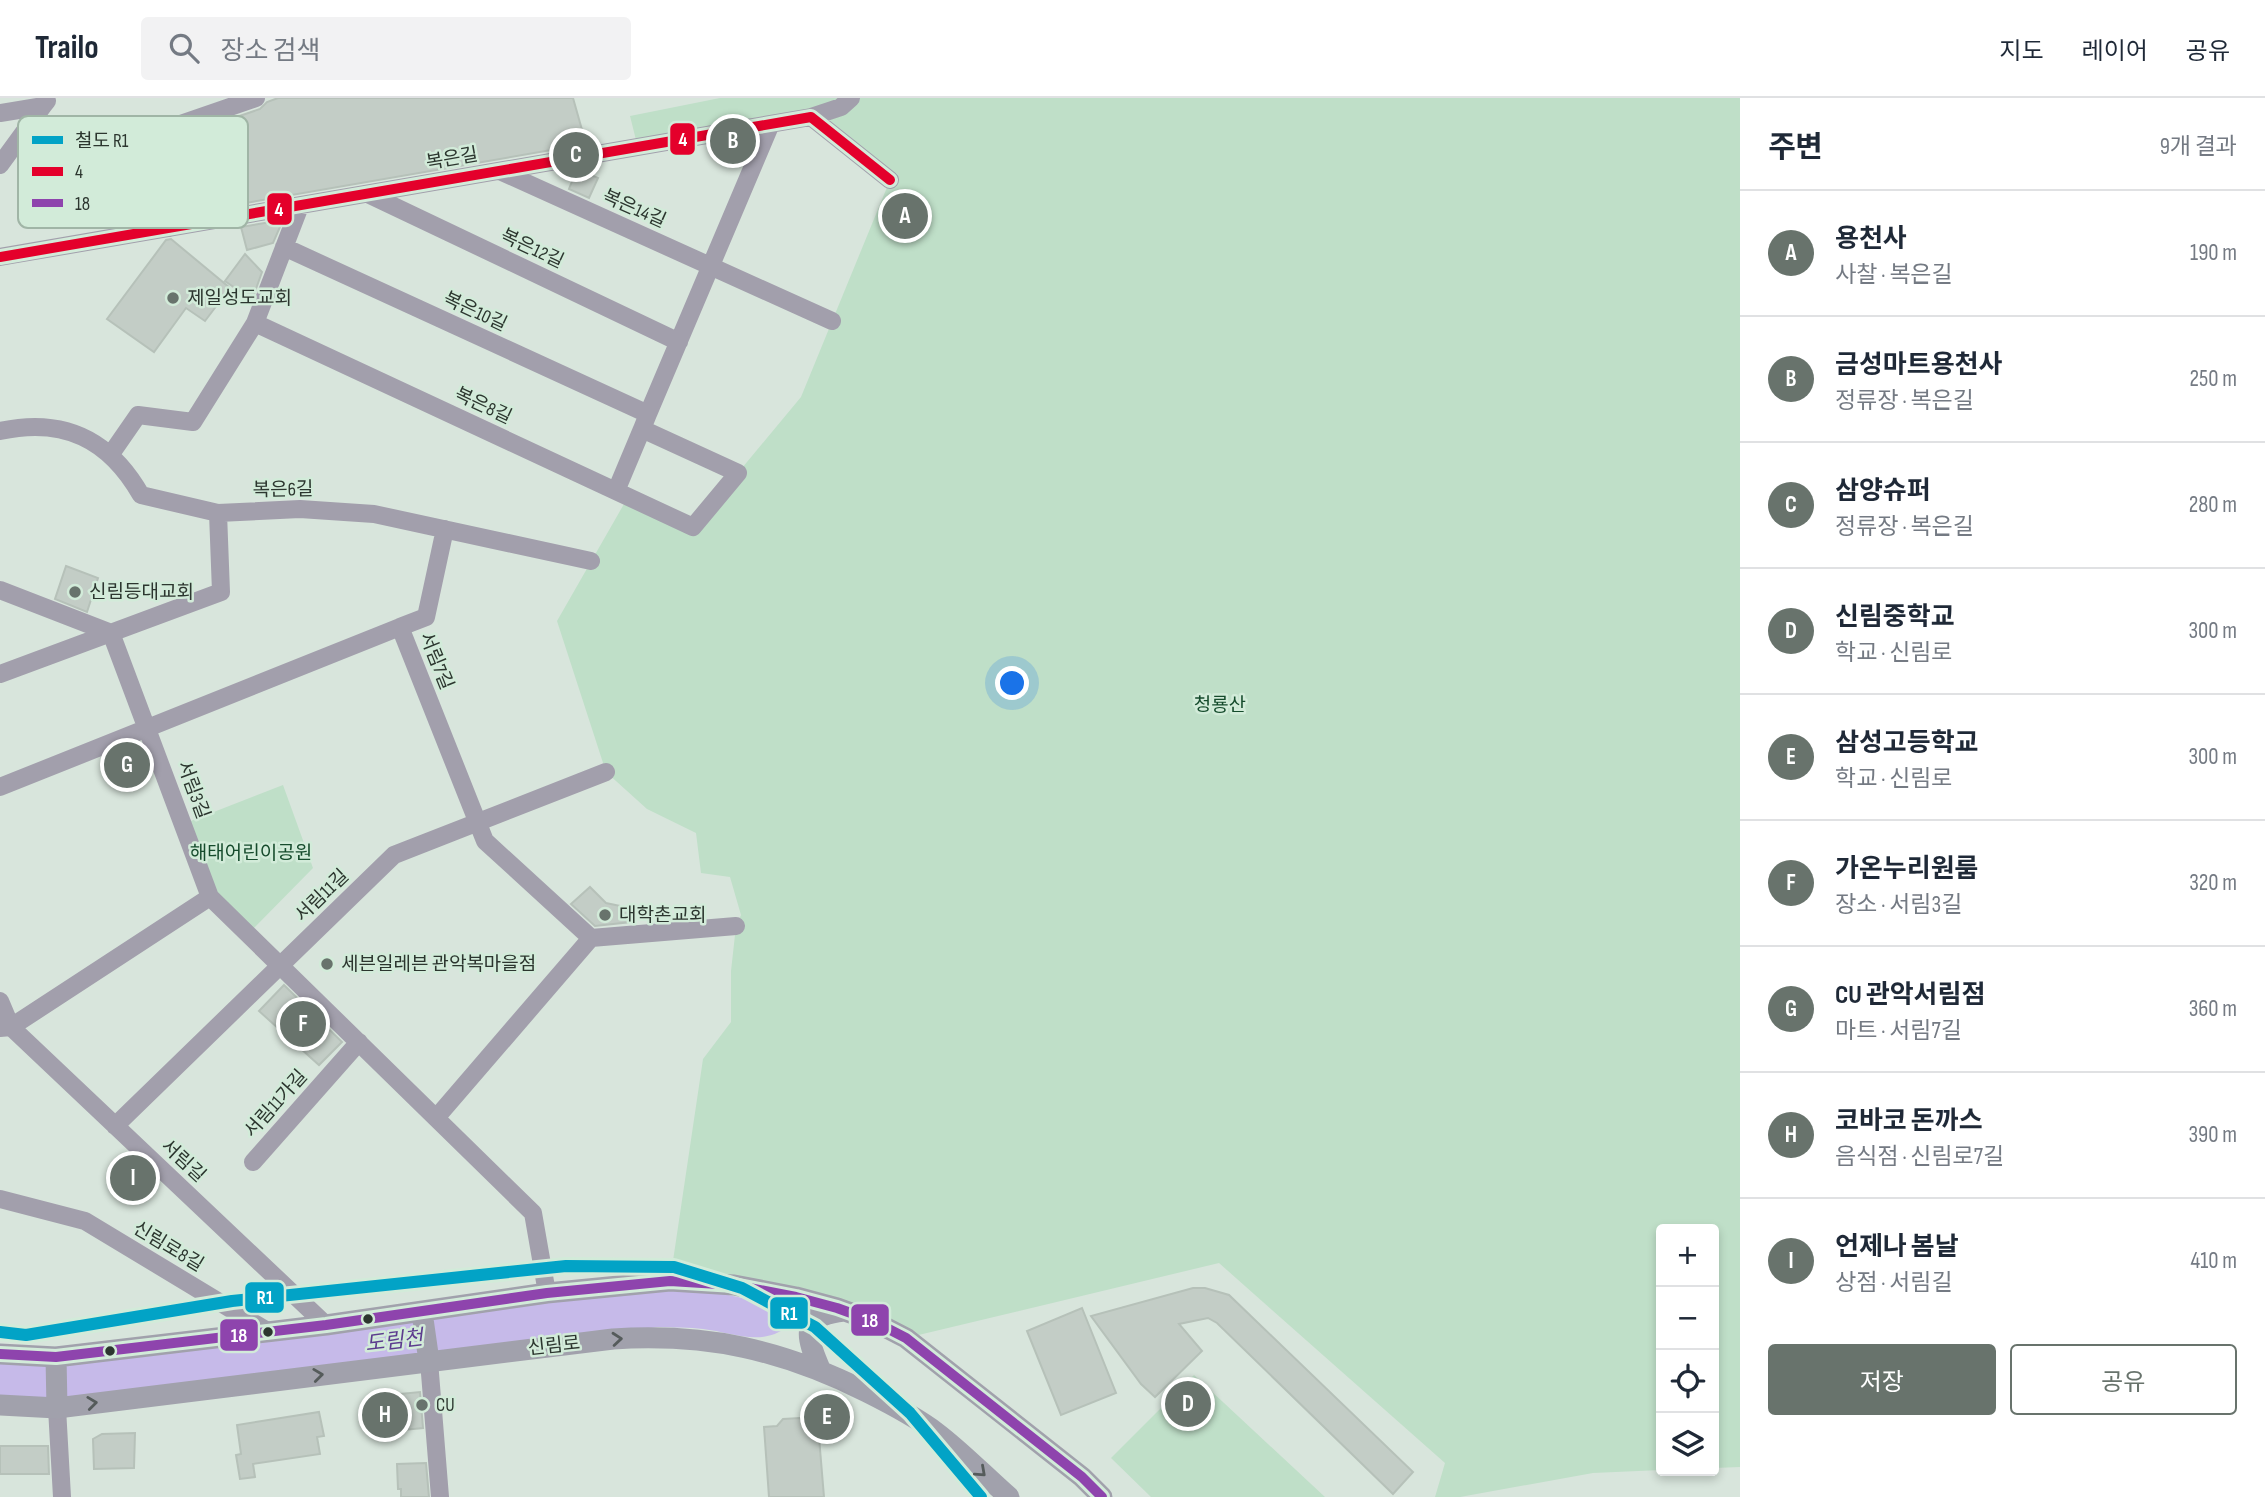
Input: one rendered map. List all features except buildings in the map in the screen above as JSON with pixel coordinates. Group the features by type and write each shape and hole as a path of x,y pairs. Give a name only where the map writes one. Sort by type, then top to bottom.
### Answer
{"main road":[{"path":"0,1354 56,1358 326,1325 547,1293 670,1281 701,1282 776,1293 846,1311 906,1338 1082,1477 1102,1497"},
{"path":"821,1371 809,1340 811,1328 815,1319 821,1316 846,1311"},
{"path":"422,1312 429,1361"},
{"name":"신림로","path":"0,1405 57,1408 613,1339 659,1336 697,1339 778,1355 821,1371 885,1401 936,1433 1009,1497"},
{"path":"56,1358 57,1408"}],"street":[{"path":"204,116 257,98"},
{"name":"복은길","path":"248,215 770,126 841,107 851,98"},
{"path":"0,113 46,102"},
{"path":"811,117 890,180"},
{"path":"616,491 770,126"},
{"path":"0,165 18,140"},
{"name":"복은14길","path":"502,172 832,321"},
{"name":"복은12길","path":"368,194 678,342"},
{"path":"111,454 138,415 193,422 255,323 300,206"},
{"name":"복은길","path":"0,257 175,228"},
{"name":"복은10길","path":"284,247 645,422 738,473 693,527"},
{"name":"복은8길","path":"255,323 693,527"},
{"name":"복은6길","path":"0,431 34,427 79,434 111,454 123,466 141,495 218,513 300,509 374,514 591,561"},
{"path":"0,674 221,592 218,513"},
{"path":"400,627 426,617 445,529"},
{"path":"0,590 111,632"},
{"name":"서림7길","path":"0,786 400,627 485,841 591,938"},
{"name":"서림3길","path":"111,632 210,897 533,1213 547,1293"},
{"name":"서림11길","path":"115,1126 394,855 606,772"},
{"path":"5,1028 210,897"},
{"path":"436,1118 591,938 736,926"},
{"name":"서림길","path":"0,1001 5,1028 115,1126 326,1325"},
{"name":"서림11가길","path":"253,1162 359,1042"},
{"name":"신림로8길","path":"0,1199 85,1221 269,1332"},
{"path":"429,1361 440,1497"},
{"path":"57,1408 62,1497"}],"green space":[{"name":"청룡산","path":"720,98 1740,98 1740,1467 1719,1468 1719,1224 1656,1224 1656,1470 1593,1473 1460,1497 1435,1497 1445,1463 1219,1263 906,1338 873,1321 670,1281 703,1059 731,1022 731,971 736,926 741,915 730,877 701,873 696,833 647,809 606,772 557,621 628,497 693,527 801,397 890,180 811,117 638,148 630,116"},
{"name":"해태어린이공원","path":"283,785 313,868 248,934 210,897 183,824"},
{"path":"1194,1375 1325,1497 1151,1497 1111,1458"}],"water":[{"name":"도림천","path":"667,1287 696,1288 784,1307 787,1327 767,1336 746,1337 698,1328 659,1327 55,1401 0,1398 0,1360"}],"rail line":[{"name":"R1","path":"0,1332 26,1335 232,1301 566,1266 674,1267 742,1288 815,1327 910,1413 981,1497"}],"transit line":[{"name":"4","path":"248,214 811,117 890,180"},
{"name":"4","path":"0,257 168,228"},
{"name":"18","path":"0,1354 56,1357 326,1325 547,1293 670,1281 734,1285 837,1308 873,1321 906,1338 1082,1477 1102,1497"}],"place":[{"name":"금성마트용천사","path":"733,141"},
{"name":"삼양슈퍼","path":"576,155"},
{"name":"용천사","path":"905,216"},
{"name":"제일성도교회","path":"173,298"},
{"name":"신림등대교회","path":"75,592"},
{"name":"CU 관악서림점","path":"127,765"},
{"name":"대학촌교회","path":"605,915"},
{"name":"세븐일레븐 관악복마을점","path":"327,964"},
{"name":"가온누리원룸","path":"303,1024"},
{"name":"언제나 봄날","path":"133,1178"},
{"name":"신림중학교","path":"1188,1404"},
{"name":"CU","path":"422,1405"},
{"name":"코바코 돈까스","path":"385,1415"},
{"name":"삼성고등학교","path":"827,1417"}]}
